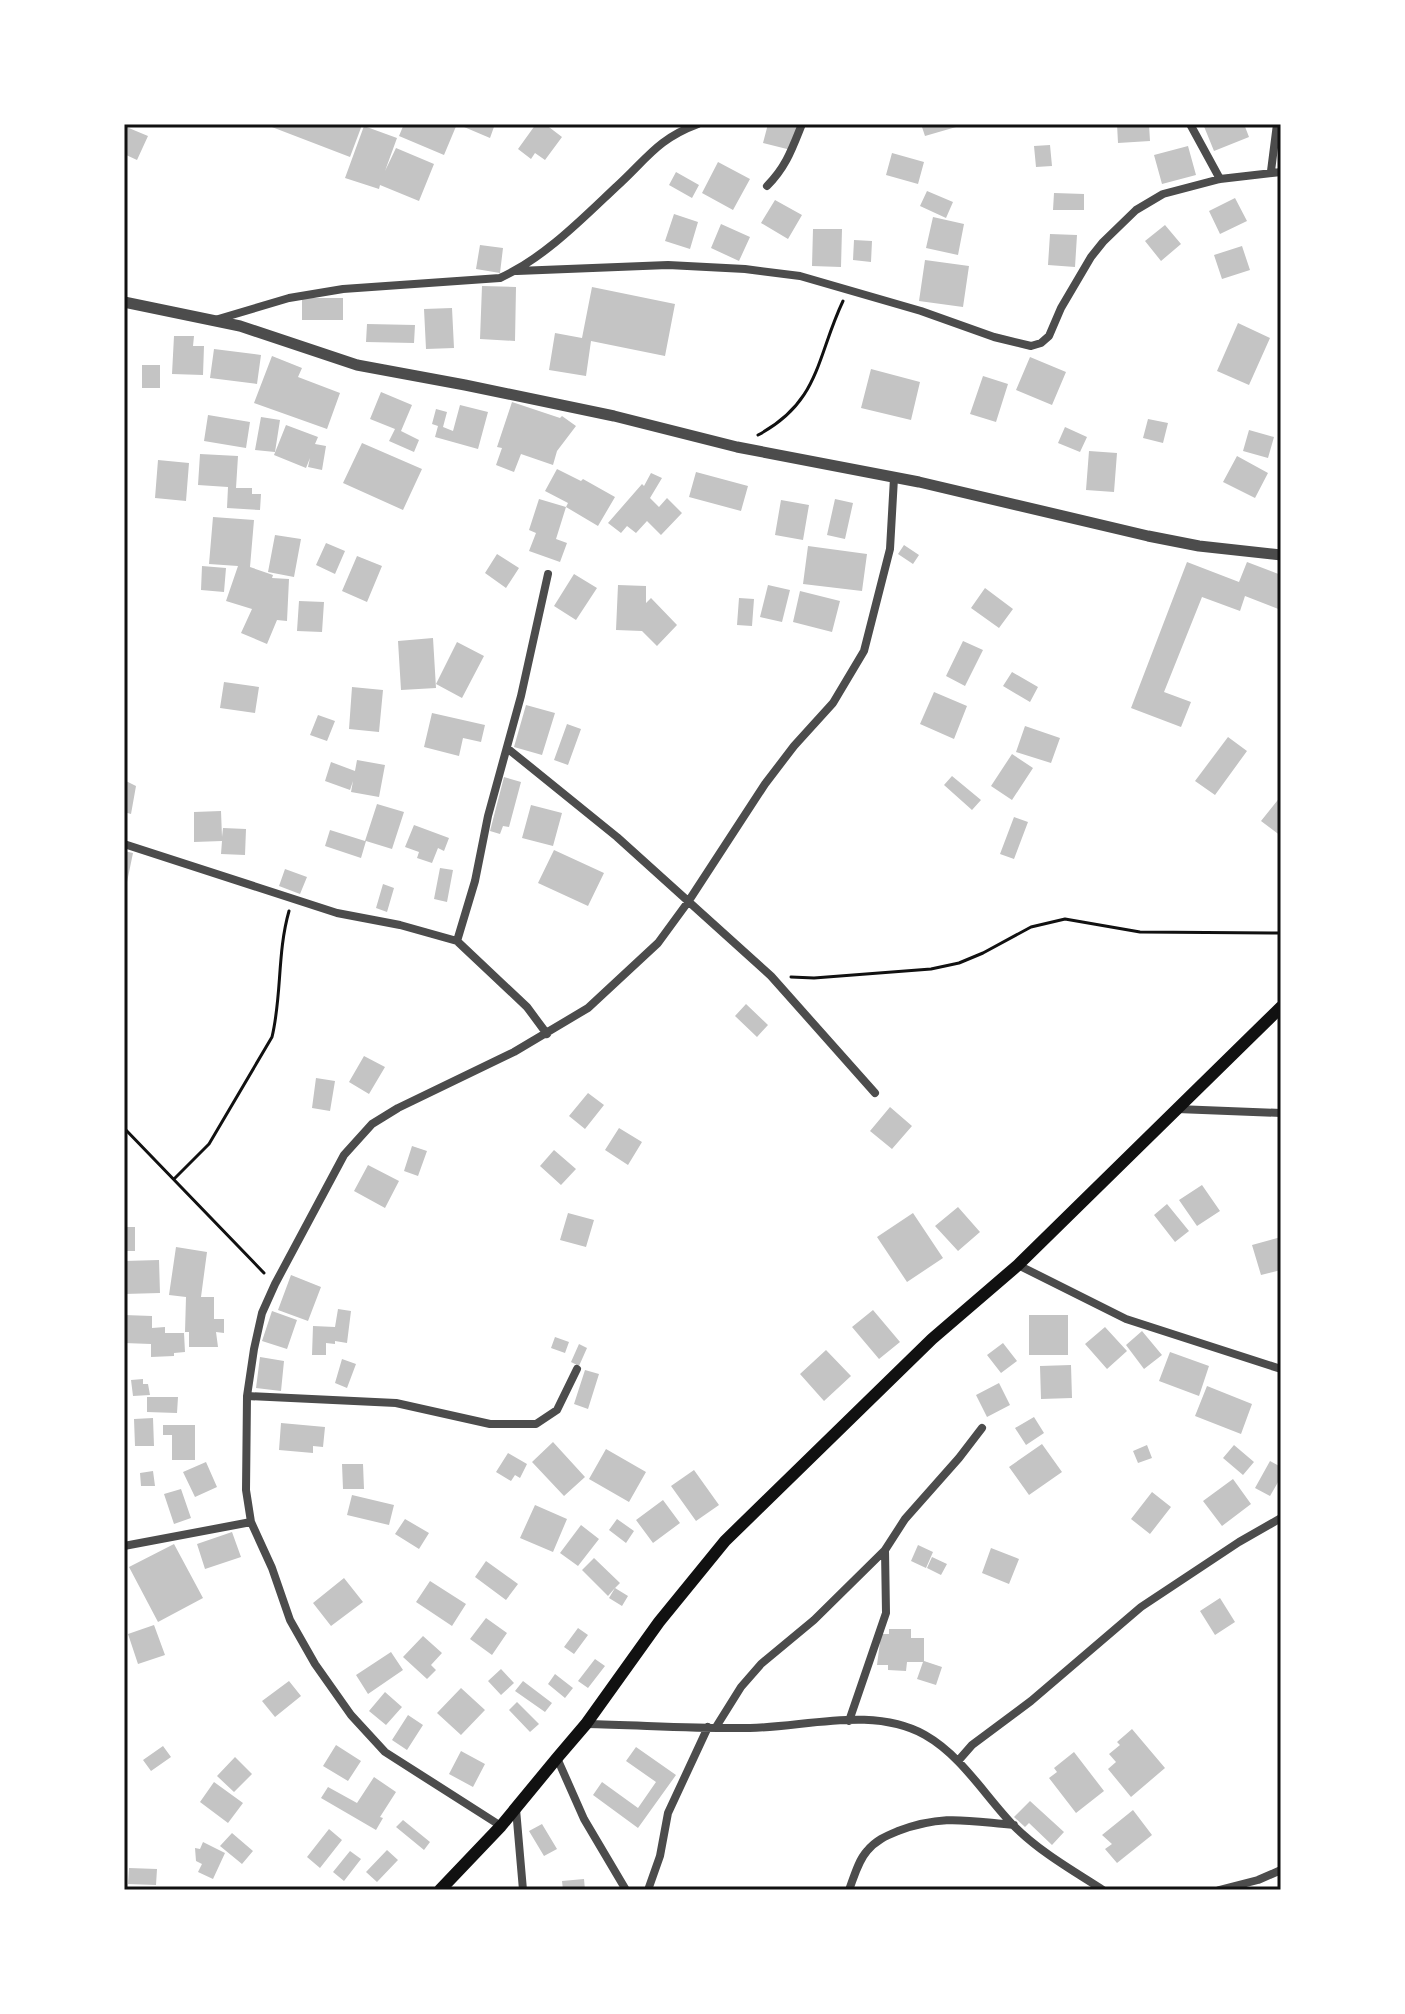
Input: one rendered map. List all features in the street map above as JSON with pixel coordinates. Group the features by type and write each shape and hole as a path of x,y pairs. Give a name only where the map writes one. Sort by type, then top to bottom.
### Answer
{"main road":[{"path":"440,1890 501,1826 586,1724 659,1622 725,1541 932,1339 1018,1265 1281,1007"}],"street":[{"path":"214,321 289,298 392,284 500,278 517,271 542,253 617,187 659,143 698,124"},
{"path":"767,186 791,155 802,124"},
{"path":"1190,124 1220,179"},
{"path":"517,271 668,265 745,269 800,276 1031,346 1049,336 1061,308 1091,257 1124,220 1163,194 1220,179 1276,171 1277,124"},
{"path":"124,302 240,326 357,365 584,410 737,447 894,478 1148,536 1199,546 1281,555"},
{"path":"501,1826 385,1752 351,1715 315,1664 290,1620 272,1568 251,1522 246,1490 247,1396 262,1313 344,1155 372,1124 547,1034 588,1008 626,976 658,943 765,784 833,703 864,651 890,549 894,478"},
{"path":"457,941 475,881 548,574"},
{"path":"507,748 617,837 771,976 875,1093"},
{"path":"124,844 337,913 400,925 457,941 527,1007 547,1034"},
{"path":"1177,1109 1281,1113"},
{"path":"1018,1265 1126,1319 1281,1369"},
{"path":"247,1396 396,1403 490,1424 536,1424 557,1410 577,1369"},
{"path":"648,1890 660,1856 668,1813 712,1727 761,1664 814,1620 885,1550 905,1519 982,1428"},
{"path":"958,1761 972,1745 1031,1701 1141,1607 1281,1518"},
{"path":"124,1546 251,1522"},
{"path":"849,1721 886,1613 885,1550"},
{"path":"586,1724 778,1727 849,1721 889,1722 909,1727 927,1736 958,1761 1014,1825 1050,1856 1103,1890"},
{"path":"557,1758 584,1819 626,1890"},
{"path":"516,1808 523,1890"},
{"path":"849,1890 866,1852 880,1839 901,1830 944,1819 1014,1825"},
{"path":"1219,1890 1258,1880 1281,1870"}],"path":[{"path":"737,447 772,428 792,412 808,388 848,291"},
{"path":"175,1178 209,1144 272,1037 276,1022 282,939 292,899"},
{"path":"771,976 814,978 931,969 959,963 983,953 1031,927 1065,919 1140,932 1281,933"},
{"path":"124,1128 275,1284"}],"building":[{"path":"264,124 359,124 362,125 350,157"},
{"path":"404,124 457,124 444,155 399,136"},
{"path":"457,124 495,124 490,138"},
{"path":"536,124 545,124 562,137 545,160 535,153 531,159 518,149"},
{"path":"768,124 798,124 791,150 763,143"},
{"path":"921,124 963,124 963,125 925,136"},
{"path":"1117,124 1149,124 1150,141 1118,143"},
{"path":"1203,124 1244,124 1249,137 1214,151"},
{"path":"124,126 148,136 137,160 124,154"},
{"path":"364,126 397,138 385,171 396,148 434,164 419,201 380,185 379,189 345,178"},
{"path":"1050,145 1052,166 1036,167 1034,146"},
{"path":"1188,146 1196,175 1162,184 1154,155"},
{"path":"892,153 924,162 918,184 886,175"},
{"path":"718,162 750,179 733,210 702,193"},
{"path":"676,172 699,185 692,198 669,185"},
{"path":"927,191 953,202 946,218 920,206"},
{"path":"1054,193 1084,194 1084,210 1053,210"},
{"path":"1235,198 1247,221 1220,234 1209,211"},
{"path":"775,200 802,215 788,239 761,223"},
{"path":"674,214 698,222 690,249 665,241"},
{"path":"933,217 964,224 958,255 926,248"},
{"path":"721,224 750,237 739,261 711,248"},
{"path":"1165,225 1181,244 1161,261 1145,241"},
{"path":"813,229 842,229 841,267 812,266"},
{"path":"1050,234 1077,235 1075,267 1048,265"},
{"path":"854,240 872,241 871,262 853,260"},
{"path":"480,245 503,248 500,273 476,269"},
{"path":"1242,246 1250,270 1222,279 1214,255"},
{"path":"925,260 969,266 963,307 919,301"},
{"path":"482,286 516,287 515,341 480,339"},
{"path":"592,287 675,304 665,356 591,341 586,376 549,370 555,333 582,338"},
{"path":"302,298 343,298 343,320 302,320"},
{"path":"452,308 454,348 426,349 424,309"},
{"path":"1238,323 1270,338 1249,385 1217,371"},
{"path":"367,324 415,325 414,343 366,342"},
{"path":"174,336 194,336 193,346 204,346 203,375 172,374"},
{"path":"214,349 261,355 257,384 210,378"},
{"path":"272,356 302,368 298,377 340,393 327,429 254,403"},
{"path":"1030,357 1066,372 1052,405 1016,390"},
{"path":"142,365 160,365 160,388 142,388"},
{"path":"871,369 920,382 911,420 861,408"},
{"path":"983,376 1008,384 996,422 970,414"},
{"path":"381,392 412,405 401,431 419,440 414,452 389,441 395,429 370,419"},
{"path":"512,402 560,418 562,416 576,426 557,451 553,465 521,454 514,472 496,465 502,448 497,447"},
{"path":"460,405 488,412 478,449 435,437 438,426 432,424 436,409 447,412 443,427 453,431"},
{"path":"208,415 250,422 246,448 204,441"},
{"path":"261,417 280,420 275,452 255,450"},
{"path":"1148,419 1168,423 1163,443 1143,438"},
{"path":"286,425 318,437 315,444 326,446 322,470 308,467 310,458 306,468 274,455"},
{"path":"1065,427 1087,437 1080,452 1058,443"},
{"path":"1249,430 1274,437 1268,458 1243,451"},
{"path":"362,443 422,469 403,510 343,483"},
{"path":"1089,451 1117,453 1114,492 1086,490"},
{"path":"200,454 238,456 236,488 252,488 252,494 261,494 260,510 227,508 228,487 198,485"},
{"path":"1237,456 1268,473 1255,498 1223,482"},
{"path":"158,460 189,463 186,501 155,498"},
{"path":"557,469 615,497 598,526 566,507 568,503 545,491"},
{"path":"696,472 748,486 741,511 689,497"},
{"path":"651,473 662,478 650,498 659,507 667,498 682,513 661,535 647,521 636,533 627,526 621,533 608,523 642,484 644,486"},
{"path":"539,499 566,507 556,539 567,543 560,562 529,551 536,533 529,530"},
{"path":"835,499 853,503 845,539 827,535"},
{"path":"781,500 809,505 803,540 775,535"},
{"path":"213,517 254,520 250,567 273,575 272,578 289,579 287,621 277,620 267,644 241,633 252,609 226,601 238,566 209,564"},
{"path":"275,535 301,539 294,577 268,572"},
{"path":"326,543 345,551 335,574 316,565"},
{"path":"904,545 919,555 913,564 898,554"},
{"path":"808,546 867,554 862,591 803,584"},
{"path":"497,554 519,568 506,588 485,573"},
{"path":"357,556 382,566 367,602 342,591"},
{"path":"1187,562 1239,582 1247,562 1281,575 1281,610 1245,596 1240,611 1202,597 1164,692 1191,702 1181,727 1131,708"},
{"path":"202,566 226,568 224,592 201,590"},
{"path":"574,574 597,588 576,620 554,606"},
{"path":"618,585 646,586 646,603 651,598 677,625 657,646 642,631 616,630"},
{"path":"768,585 790,590 782,622 760,617"},
{"path":"985,588 1013,609 999,628 971,608"},
{"path":"800,591 840,601 832,632 793,622"},
{"path":"739,598 754,599 752,626 737,625"},
{"path":"299,601 324,602 322,632 297,631"},
{"path":"433,638 436,688 401,690 398,641"},
{"path":"963,641 983,650 965,686 946,676"},
{"path":"457,642 484,656 462,698 436,684"},
{"path":"1012,672 1038,687 1030,702 1003,686"},
{"path":"224,682 259,687 255,713 220,708"},
{"path":"352,687 383,690 379,732 349,729"},
{"path":"934,692 967,706 954,739 920,724"},
{"path":"526,705 555,713 542,755 514,747"},
{"path":"432,713 485,725 481,742 463,738 459,756 424,747"},
{"path":"318,715 335,721 327,741 310,735"},
{"path":"567,724 581,729 568,765 554,760"},
{"path":"1025,726 1060,738 1051,763 1016,752"},
{"path":"1228,737 1247,751 1215,795 1195,781"},
{"path":"1012,754 1033,768 1012,800 991,786"},
{"path":"357,760 385,765 379,797 351,792 353,781 350,790 325,781 331,762 355,771"},
{"path":"952,776 981,800 972,810 944,785"},
{"path":"504,777 521,782 509,827 503,826 500,834 490,831"},
{"path":"124,780 136,786 131,814 124,812"},
{"path":"1281,796 1281,836 1261,821"},
{"path":"377,804 404,812 392,849 366,841 361,858 325,846 330,830 365,841"},
{"path":"531,805 562,813 553,846 522,838"},
{"path":"221,811 222,837 223,828 246,829 245,855 221,854 222,841 194,842 194,812"},
{"path":"1014,817 1028,822 1014,859 1000,854"},
{"path":"414,825 449,838 444,851 438,848 432,863 417,858 419,852 405,847"},
{"path":"554,850 604,873 588,906 538,883"},
{"path":"124,851 133,853 127,882 124,881"},
{"path":"440,868 453,870 447,902 434,899"},
{"path":"285,869 307,877 300,894 279,886"},
{"path":"383,884 394,888 387,912 376,908"},
{"path":"746,1004 768,1025 757,1037 735,1016"},
{"path":"364,1056 385,1067 369,1094 349,1082"},
{"path":"316,1078 335,1081 330,1111 312,1108"},
{"path":"588,1093 604,1105 585,1129 569,1116"},
{"path":"890,1107 912,1126 892,1149 870,1131"},
{"path":"619,1128 642,1142 628,1165 605,1150"},
{"path":"412,1146 427,1151 418,1176 404,1171"},
{"path":"554,1150 576,1169 561,1185 540,1166"},
{"path":"368,1165 399,1181 385,1208 354,1191"},
{"path":"1202,1185 1220,1211 1197,1226 1179,1200"},
{"path":"1167,1204 1189,1231 1175,1242 1154,1215"},
{"path":"958,1207 980,1232 958,1251 935,1226"},
{"path":"568,1213 594,1220 586,1247 560,1240"},
{"path":"913,1213 943,1258 907,1282 877,1237"},
{"path":"124,1227 135,1227 135,1251 124,1251"},
{"path":"1281,1237 1281,1270 1261,1275 1252,1245"},
{"path":"176,1247 207,1252 201,1297 214,1297 214,1319 224,1319 224,1333 216,1332 218,1347 189,1347 189,1332 185,1332 186,1297 169,1295"},
{"path":"159,1260 160,1293 124,1294 124,1261"},
{"path":"291,1275 321,1287 308,1321 278,1310"},
{"path":"338,1309 351,1311 347,1343 326,1343 326,1355 312,1355 313,1326 335,1327"},
{"path":"873,1310 900,1342 879,1359 852,1327"},
{"path":"272,1311 297,1320 287,1349 262,1341"},
{"path":"124,1315 152,1316 152,1328 165,1327 165,1333 184,1333 185,1352 151,1357 151,1344 124,1343"},
{"path":"1029,1315 1068,1315 1068,1355 1029,1355"},
{"path":"1105,1327 1127,1351 1107,1369 1085,1344"},
{"path":"1142,1331 1162,1355 1144,1369 1126,1345"},
{"path":"555,1337 569,1342 565,1353 551,1348"},
{"path":"1003,1343 1017,1361 1001,1373 987,1355"},
{"path":"579,1344 587,1348 579,1366 571,1362"},
{"path":"826,1350 851,1376 824,1401 800,1374"},
{"path":"1170,1352 1209,1366 1199,1396 1159,1381"},
{"path":"260,1357 284,1361 281,1391 256,1388"},
{"path":"342,1359 356,1364 347,1388 335,1383"},
{"path":"1071,1365 1072,1398 1041,1399 1040,1366"},
{"path":"585,1370 599,1374 588,1409 574,1404"},
{"path":"143,1379 143,1384 148,1384 150,1395 133,1396 131,1380"},
{"path":"999,1383 1010,1405 987,1417 976,1395"},
{"path":"1207,1386 1252,1404 1241,1434 1195,1416"},
{"path":"147,1397 178,1397 177,1413 147,1412"},
{"path":"1034,1417 1044,1433 1026,1445 1015,1428"},
{"path":"153,1418 154,1446 135,1446 134,1419"},
{"path":"281,1423 325,1427 323,1447 313,1446 313,1453 279,1450"},
{"path":"163,1425 195,1425 195,1460 172,1460 172,1435 163,1435"},
{"path":"553,1442 585,1477 564,1496 532,1462"},
{"path":"1042,1444 1062,1472 1029,1495 1009,1467"},
{"path":"1147,1445 1152,1458 1138,1463 1133,1451"},
{"path":"1234,1445 1254,1462 1243,1475 1223,1458"},
{"path":"606,1449 646,1472 629,1502 589,1479"},
{"path":"508,1453 527,1464 520,1478 515,1475 511,1481 496,1472"},
{"path":"1270,1461 1281,1467 1281,1477 1270,1496 1255,1488"},
{"path":"206,1462 217,1487 195,1497 183,1472"},
{"path":"342,1464 363,1464 364,1489 343,1489"},
{"path":"694,1470 719,1505 696,1521 671,1486"},
{"path":"153,1471 155,1486 141,1486 140,1473"},
{"path":"1233,1479 1251,1504 1222,1526 1203,1501"},
{"path":"181,1489 191,1518 174,1524 164,1494"},
{"path":"1152,1492 1171,1507 1150,1534 1131,1519"},
{"path":"352,1495 394,1505 389,1525 347,1515"},
{"path":"663,1500 680,1523 653,1543 636,1520"},
{"path":"535,1505 567,1519 553,1552 520,1538"},
{"path":"405,1519 429,1533 419,1549 395,1534"},
{"path":"617,1519 634,1531 626,1543 609,1530"},
{"path":"581,1525 599,1539 578,1566 560,1553"},
{"path":"232,1532 241,1557 205,1569 197,1544"},
{"path":"174,1544 203,1598 158,1622 129,1567"},
{"path":"918,1545 933,1552 926,1568 911,1561"},
{"path":"991,1548 1019,1559 1009,1584 982,1573"},
{"path":"932,1557 947,1564 941,1575 927,1568"},
{"path":"594,1558 620,1583 608,1596 582,1570"},
{"path":"486,1561 518,1584 506,1600 475,1577"},
{"path":"344,1578 363,1602 331,1626 313,1603"},
{"path":"430,1581 466,1604 452,1626 416,1602"},
{"path":"615,1588 628,1596 622,1606 609,1598"},
{"path":"1220,1598 1235,1622 1215,1635 1200,1611"},
{"path":"486,1618 507,1633 492,1655 470,1639"},
{"path":"154,1625 165,1655 138,1664 128,1634"},
{"path":"578,1628 588,1635 574,1654 564,1647"},
{"path":"889,1629 911,1629 911,1638 924,1638 924,1661 942,1667 936,1685 917,1679 923,1662 907,1662 906,1671 888,1670 888,1665 877,1665 881,1634 889,1634"},
{"path":"423,1636 442,1653 431,1665 436,1670 427,1679 403,1657"},
{"path":"391,1652 403,1670 368,1694 356,1675"},
{"path":"595,1659 605,1666 588,1688 578,1681"},
{"path":"501,1669 514,1683 501,1695 488,1681"},
{"path":"555,1674 573,1688 565,1698 548,1684"},
{"path":"289,1681 301,1696 275,1717 262,1701"},
{"path":"523,1681 552,1703 545,1712 515,1691"},
{"path":"461,1688 485,1710 461,1735 437,1713"},
{"path":"385,1692 402,1707 386,1725 369,1711"},
{"path":"517,1702 539,1724 530,1732 509,1710"},
{"path":"408,1715 423,1725 407,1750 392,1740"},
{"path":"1132,1729 1165,1768 1131,1797 1108,1769 1116,1762 1109,1754"},
{"path":"336,1745 361,1761 348,1781 323,1766"},
{"path":"163,1746 171,1757 151,1771 143,1760"},
{"path":"636,1747 676,1775 638,1828 593,1795 602,1782 638,1808 656,1782 626,1761"},
{"path":"461,1751 485,1764 473,1787 449,1774"},
{"path":"1074,1752 1104,1791 1076,1813 1049,1778 1057,1772 1054,1768"},
{"path":"235,1757 252,1774 234,1792 217,1776"},
{"path":"374,1777 396,1792 380,1817 383,1818 376,1830 321,1798 328,1787 357,1803"},
{"path":"214,1782 243,1803 228,1823 200,1802"},
{"path":"1030,1801 1064,1832 1052,1845 1029,1823 1025,1827 1014,1817"},
{"path":"1133,1810 1152,1835 1117,1863 1105,1849 1112,1844 1102,1835"},
{"path":"403,1820 430,1842 424,1850 396,1827"},
{"path":"542,1824 557,1849 544,1856 529,1831"},
{"path":"329,1829 342,1840 320,1868 307,1857"},
{"path":"232,1833 253,1851 242,1864 220,1846"},
{"path":"203,1842 225,1853 213,1879 198,1872 202,1864 196,1861 195,1848 200,1849"},
{"path":"387,1850 398,1860 377,1882 366,1872"},
{"path":"350,1851 361,1859 344,1881 333,1872"},
{"path":"129,1868 157,1869 156,1885 128,1884"},
{"path":"584,1879 585,1890 563,1890 562,1881"}]}
